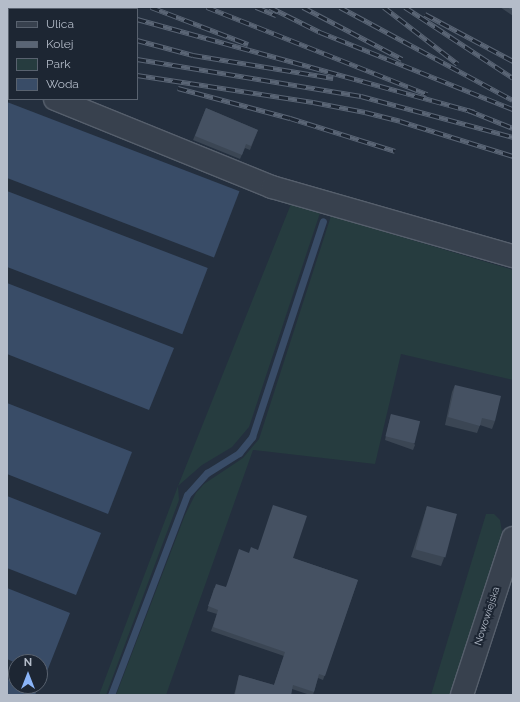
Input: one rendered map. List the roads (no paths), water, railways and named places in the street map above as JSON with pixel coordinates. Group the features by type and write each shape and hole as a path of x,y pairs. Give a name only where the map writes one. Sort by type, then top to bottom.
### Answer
{"street":[{"path":"57,100 272,187 513,256"},
{"name":"Nowowiejska","path":"462,695 513,538"}],"water":[{"path":"7,102 239,191 214,258 7,178"},
{"path":"7,191 208,268 182,334 7,267"},
{"path":"7,283 174,348 149,410 7,354"},
{"path":"7,403 132,452 108,514 7,474"},
{"path":"7,496 101,533 76,595 7,568"},
{"path":"7,588 70,613 48,669 48,654 8,654 7,659"},
{"path":"7,679 8,694 35,694 35,695 7,695"}],"waterway":[{"path":"111,695 187,495 207,473 239,453 252,437 323,221"}],"railway":[{"path":"151,7 248,44"},
{"path":"207,7 427,94"},
{"path":"256,7 276,15"},
{"path":"270,7 320,32 513,109"},
{"path":"303,7 402,59"},
{"path":"340,7 513,100"},
{"path":"384,7 458,64"},
{"path":"405,7 513,78"},
{"path":"425,14 513,61"},
{"path":"138,19 474,112"},
{"path":"138,40 193,55 333,78"},
{"path":"138,59 361,96 513,137"},
{"path":"138,75 313,102 365,112 400,121 513,156"},
{"path":"178,88 290,118 395,151"},
{"path":"468,110 513,128"}]}
